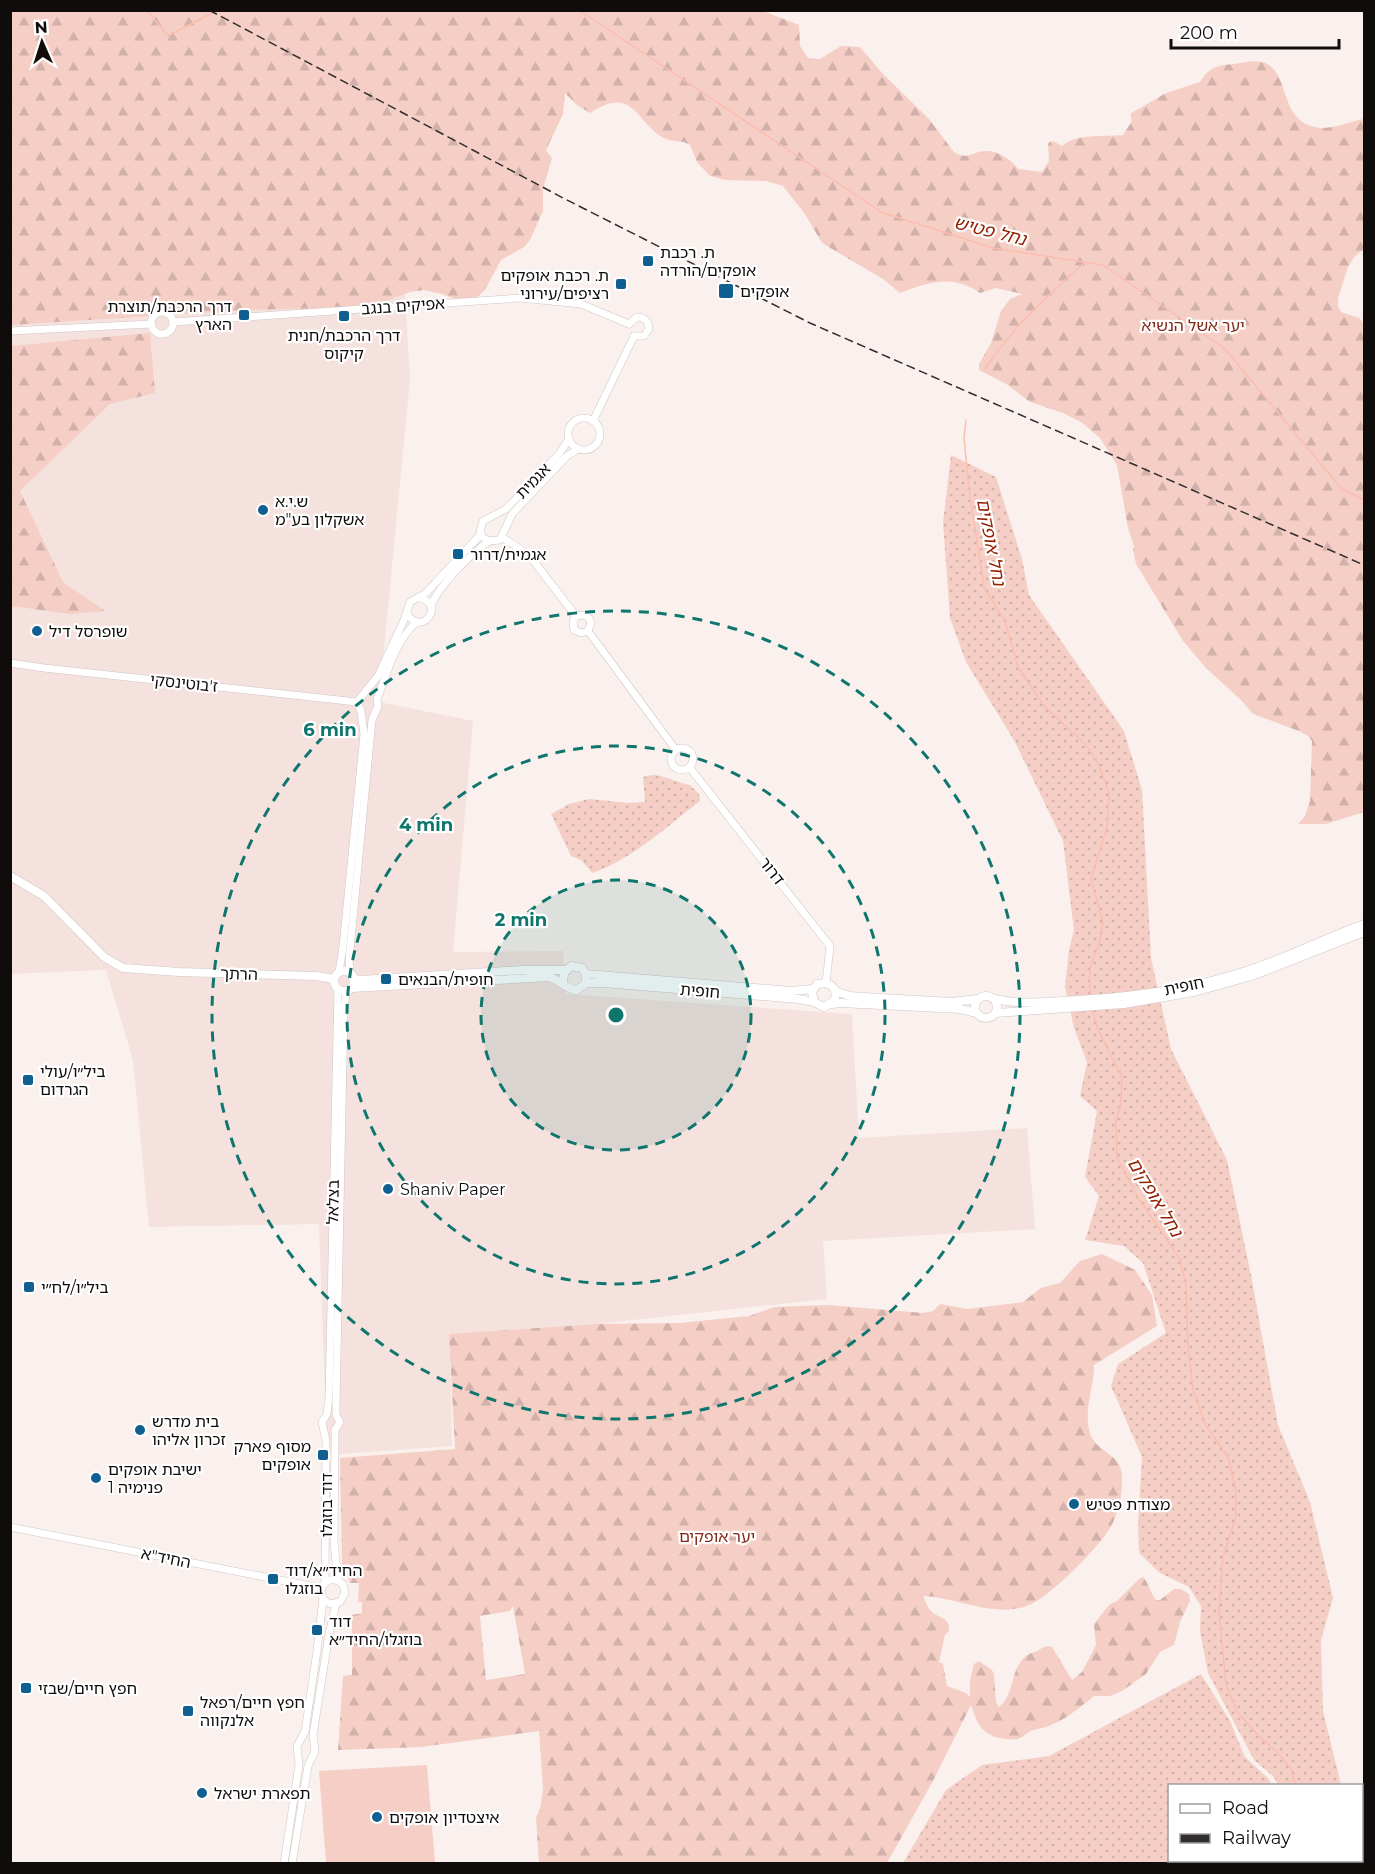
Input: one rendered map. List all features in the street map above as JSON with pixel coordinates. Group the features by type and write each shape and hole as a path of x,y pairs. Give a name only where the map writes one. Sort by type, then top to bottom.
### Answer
{"main road":[{"name":"הרתך","path":"13,878 40,892 110,961 123,968 316,976 336,976 345,971 348,984"},
{"name":"חופית","path":"1150,997 1248,970 1365,924"},
{"name":"חופית","path":"995,1013 1194,992 1252,976 1365,932"},
{"path":"348,984 360,980 523,970 565,970 571,966 578,966 586,974 586,983 581,989 567,988 563,982 565,970"},
{"name":"חופית","path":"586,974 791,992 813,989"},
{"path":"336,976 334,984 549,977 563,982"},
{"name":"חופית","path":"586,983 814,1002"},
{"path":"826,983 835,991 850,996 952,1002 988,996 994,999 997,1006 995,1013 986,1018 960,1009 841,1003 824,1007 814,1002 811,995 817,984 826,983"},
{"path":"832,1004 836,998 835,991"},
{"path":"977,1013 975,1006 978,999"},
{"name":"חופית","path":"994,999 1067,1005"}],"street":[{"name":"אפיקים בנגב","path":"173,322 520,298 562,300 581,304 629,324"},
{"path":"159,312 170,315 173,322 169,331 163,334 155,331 151,324 153,316 159,312"},
{"path":"638,317 644,318 648,322 649,329 644,336 634,336 629,324 638,317"},
{"path":"10,331 151,324"},
{"path":"593,421 634,336"},
{"path":"583,418 593,421 599,428 598,441 592,448 578,449 572,445 568,430 573,423 583,418"},
{"name":"אגמית","path":"493,517 506,509 559,454 569,439"},
{"name":"אגמית","path":"504,526 512,514 558,465 578,449"},
{"path":"407,613 417,622 423,622 429,618 432,612 431,605 439,590 476,552 489,542 502,537 504,526 499,519 493,517 483,521 480,527 481,534 489,542"},
{"path":"336,976 343,947 363,752 362,711 357,702 378,676 410,602 420,598 481,534"},
{"path":"502,537 529,555 576,616"},
{"path":"420,598 431,605"},
{"path":"585,615 589,618 591,626 588,631 581,633 574,630 572,624 576,616 585,615"},
{"path":"362,711 369,713 374,711 378,705 377,699 401,643 407,632 417,622"},
{"path":"588,631 676,750"},
{"name":"ז'בוטינסקי","path":"10,663 357,702"},
{"path":"366,693 372,694 377,699"},
{"name":"בצלאל","path":"327,1414 349,960 374,711"},
{"path":"684,748 692,753 693,760 690,768 682,771 674,767 671,756 676,750 684,748"},
{"name":"דרור","path":"690,768 830,946 826,983"},
{"name":"בצלאל","path":"336,1415 344,1033 348,984"},
{"path":"327,1414 336,1415 340,1422 335,1430 325,1428 322,1420 327,1414"},
{"name":"דוד בוזגלו","path":"323,1585 325,1428"},
{"name":"דוד בוזגלו","path":"335,1430 334,1543 338,1580"},
{"name":"החיד\"א","path":"10,1527 323,1585"},
{"path":"284,1863 299,1765 297,1746 302,1740 317,1651 323,1585 330,1580 338,1580 344,1586 345,1593 342,1601 329,1604 323,1599"},
{"path":"292,1863 308,1766 316,1749 313,1741 329,1634 336,1604"},
{"path":"302,1740 308,1738 313,1741"},
{"path":"299,1754 306,1757 312,1755"}],"shaded area":[{"path":"405,293 410,379 379,702 473,721 453,952 563,951 566,994 852,1014 859,1138 1027,1128 1035,1229 823,1241 827,1299 596,1324 450,1334 452,1446 327,1455 319,1224 149,1227 133,1060 106,970 11,974 10,322"}],"green space":[{"name":"יער אשל הנשיא","path":"11,11 763,11 799,25 800,46 808,58 820,59 841,46 860,47 883,74 929,119 954,152 959,155 967,156 981,151 995,152 1018,169 1042,172 1049,161 1049,142 1053,141 1062,146 1083,137 1123,135 1132,121 1130,114 1166,93 1200,82 1210,70 1223,65 1255,61 1270,66 1276,72 1292,110 1298,118 1313,127 1328,128 1364,119 1364,249 1354,257 1348,267 1338,298 1338,306 1341,312 1359,318 1364,324 1364,812 1326,824 1298,824 1305,816 1310,801 1312,741 1299,731 1253,714 1206,668 1183,641 1136,564 1117,465 1100,438 1081,422 1063,413 1030,402 1008,385 979,370 979,364 991,343 1001,311 1010,299 1022,294 996,288 980,293 960,283 950,282 930,283 900,293 883,279 822,243 805,214 783,186 766,181 725,180 710,176 697,162 690,145 664,138 625,104 616,102 590,113 577,105 565,93 563,114 546,150 552,158 543,189 543,211 530,240 524,247 501,260 486,288 479,296 466,303 424,290 410,292 370,307 246,310 11,325"},
{"path":"150,333 155,393 110,404 20,491 63,582 105,611 70,614 11,606 11,346"},
{"path":"951,455 996,477 1022,559 1029,595 1124,731 1142,790 1151,958 1171,1049 1227,1160 1251,1275 1278,1425 1310,1502 1333,1598 1321,1640 1323,1711 1341,1784 1278,1784 1274,1777 1254,1760 1208,1673 1200,1631 1201,1606 1189,1587 1160,1573 1139,1553 1138,1524 1142,1457 1111,1386 1118,1364 1166,1333 1143,1263 1124,1246 1085,1240 1099,1196 1085,1177 1097,1111 1080,1096 1087,1062 1074,1028 1065,987 1069,950 1074,930 1063,841 1015,742 966,662 950,618 943,523"},
{"path":"652,775 690,785 699,794 700,801 635,851 592,873 581,860 571,856 551,814 569,804 589,799 629,803 645,802 643,777"},
{"name":"יער אופקים","path":"1102,1254 1135,1270 1152,1295 1157,1326 1094,1365 1088,1424 1093,1439 1113,1457 1121,1468 1122,1488 1116,1516 1110,1528 1087,1557 1065,1579 1030,1605 1014,1609 991,1609 923,1596 930,1610 946,1620 949,1626 939,1662 943,1664 947,1686 966,1693 970,1697 970,1680 974,1664 979,1661 992,1670 996,1702 999,1707 1008,1696 1021,1661 1027,1655 1045,1647 1052,1647 1072,1680 1082,1672 1096,1645 1094,1625 1096,1621 1110,1604 1117,1601 1139,1579 1143,1577 1145,1579 1156,1600 1160,1600 1174,1589 1181,1589 1189,1594 1190,1601 1180,1622 1174,1645 1160,1652 1146,1674 1122,1691 1110,1696 1094,1696 1059,1721 1018,1739 999,1738 980,1726 971,1705 933,1781 887,1863 539,1863 536,1817 540,1809 543,1789 539,1731 421,1747 338,1750 343,1676 352,1675 352,1615 362,1613 362,1602 358,1602 359,1583 350,1583 342,1565 340,1458 455,1449 449,1334 596,1324 679,1323 749,1316 774,1307 828,1305 923,1313 933,1311 940,1304 967,1309 1023,1302 1041,1288 1060,1283 1080,1261","holes":["513,1606 525,1674 486,1680 480,1616 510,1611"]},
{"path":"1201,1674 1230,1721 1245,1757 1269,1779 1271,1784 1168,1784 1168,1862 1278,1863 903,1863 946,1790 982,1765 1049,1756"},
{"name":"איצטדיון אופקים","path":"427,1765 435,1863 326,1863 319,1771"}],"waterway":[{"name":"נחל פטיש","path":"147,10 168,36 218,10"},
{"name":"נחל פטיש","path":"579,10 881,212 993,248 1103,265 1225,349 1342,489 1364,500"},
{"name":"נחל אופקים","path":"985,369 1018,326 1084,263"},
{"name":"נחל אופקים","path":"966,420 964,438 969,489 984,588 1005,621 1018,667 1044,706 1086,745 1098,763 1109,793 1107,827 1091,879 1103,922 1090,969 1090,996"},
{"name":"נחל אופקים","path":"1092,1010 1099,1032 1122,1077 1121,1103 1116,1122 1117,1158 1139,1199 1180,1259 1186,1285 1188,1348 1193,1389 1205,1424 1228,1457 1236,1491 1236,1517 1223,1557 1219,1610 1226,1685 1238,1713 1291,1769 1295,1784"}],"railway":[{"path":"209,10 565,199 810,323 1364,565"}],"place":[{"name":"ת. רכבת אופקים/הורדה","path":"648,261"},
{"name":"ת. רכבת אופקים רציפים/עירוני","path":"621,284"},
{"name":"אופקים","path":"726,291"},
{"name":"דרך הרכבת/תוצרת הארץ","path":"244,315"},
{"name":"דרך הרכבת/חנית קיקוס","path":"344,316"},
{"name":"ש.י.א אשקלון בע\"מ","path":"263,510"},
{"name":"אגמית/דרור","path":"458,554"},
{"name":"שופרסל דיל","path":"37,631"},
{"name":"חופית/הבנאים","path":"386,979"},
{"name":"ביל״ו/עולי הגרדום","path":"28,1080"},
{"name":"Shaniv Paper","path":"388,1189"},
{"name":"ביל״ו/לח״י","path":"29,1287"},
{"name":"בית מדרש זכרון אליהו","path":"140,1430"},
{"name":"מסוף פארק אופקים","path":"323,1455"},
{"name":"ישיבת אופקים פנימיה 1","path":"96,1478"},
{"name":"מצודת פטיש","path":"1074,1504"},
{"name":"החיד״א/דוד בוזגלו","path":"273,1579"},
{"name":"דוד בוזגלו/החיד״א","path":"317,1630"},
{"name":"חפץ חיים/שבזי","path":"26,1688"},
{"name":"חפץ חיים/רפאל אלנקווה","path":"188,1711"},
{"name":"תפארת ישראל","path":"202,1793"},
{"name":"איצטדיון אופקים","path":"377,1817"}]}
